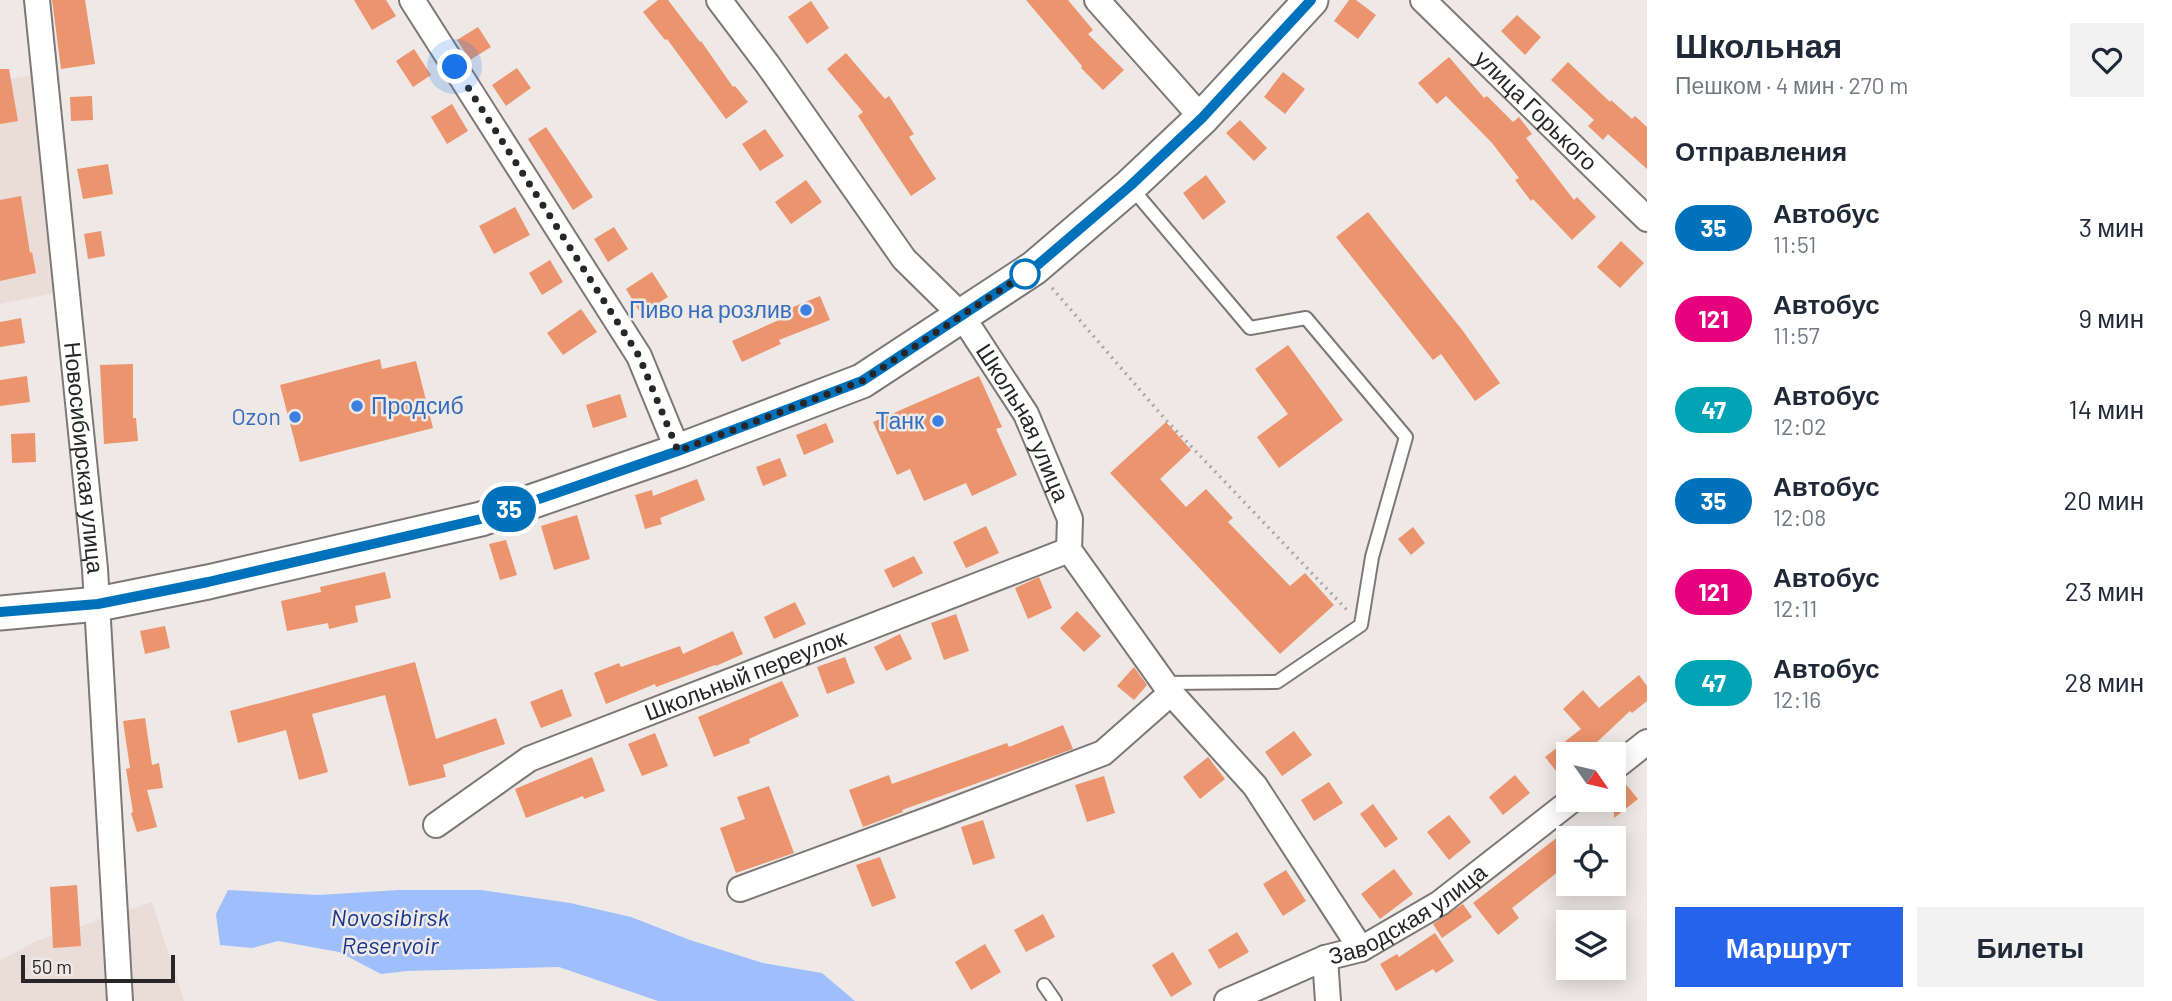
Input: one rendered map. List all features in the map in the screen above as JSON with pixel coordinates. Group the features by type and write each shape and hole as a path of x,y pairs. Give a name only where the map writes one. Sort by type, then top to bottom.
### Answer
{"main road":[{"path":"0,612 98,604 208,582 481,519 678,451 862,381 1034,268 1130,186 1202,118 1311,0"}],"street":[{"name":"Новосибирская улица","path":"37,0 98,604 120,1001"},
{"path":"412,0 639,356 678,451"},
{"name":"Школьная улица","path":"719,0 904,259 962,316 1026,414 1070,519 1069,550"},
{"path":"1097,0 1202,118"},
{"name":"улица Горького","path":"1423,0 1647,219"},
{"path":"1069,550 1168,688 1255,786 1360,949"},
{"name":"Школьный переулок","path":"436,825 529,758 1069,550"},
{"path":"740,889 1102,753 1168,688"},
{"path":"1626,759 1647,742"},
{"name":"Заводская улица","path":"1227,1001 1325,958 1360,949 1440,903 1557,812"},
{"path":"1325,958 1328,1001"}],"lane":[{"path":"1130,186 1250,328 1306,318 1406,437 1372,557 1361,625 1276,682 1168,688"},
{"path":"1044,985 1055,1001"}],"path":[{"path":"1034,268 1165,419 1361,625"}],"shaded area":[{"path":"47,73 77,288 0,304 0,81"},
{"path":"152,902 184,1001 0,1001 0,961 36,941"}],"water":[{"name":"Novosibirsk Reservoir","path":"228,890 318,895 399,890 481,890 570,903 631,917 690,940 763,963 822,973 855,1001 658,1001 559,967 381,974 339,952 278,941 252,948 220,945 216,914"}],"building":[{"path":"52,0 85,0 95,64 61,69"},
{"path":"354,0 386,0 396,16 372,30"},
{"path":"658,0 668,0 733,87 735,86 748,102 726,119 667,39 665,40 643,12"},
{"path":"1026,0 1068,0 1093,30 1088,34 1124,70 1103,90 1081,68"},
{"path":"1349,0 1356,0 1376,15 1358,39 1334,21"},
{"path":"811,1 829,28 807,44 788,17"},
{"path":"1517,15 1541,37 1525,55 1501,31"},
{"path":"478,27 491,47 470,60 457,40"},
{"path":"414,49 431,75 413,87 396,61"},
{"path":"846,53 885,99 889,96 914,134 909,137 936,179 911,196 858,116 863,112 827,69"},
{"path":"1449,57 1484,98 1487,96 1513,122 1519,117 1532,134 1526,138 1574,200 1577,197 1596,217 1572,240 1533,199 1531,201 1515,180 1519,178 1492,143 1446,96 1437,104 1418,83"},
{"path":"1568,62 1610,102 1611,100 1632,119 1635,116 1647,127 1647,169 1608,134 1603,140 1588,126 1594,120 1551,80"},
{"path":"517,68 531,88 506,106 492,85"},
{"path":"0,69 9,69 18,121 0,124"},
{"path":"1283,72 1305,89 1285,114 1264,97"},
{"path":"92,96 93,120 71,121 70,97"},
{"path":"452,104 468,131 447,144 431,117"},
{"path":"1240,120 1267,148 1254,161 1226,133"},
{"path":"546,127 593,197 573,210 528,139"},
{"path":"765,129 784,156 760,171 742,144"},
{"path":"108,164 113,194 83,199 77,169"},
{"path":"1206,175 1226,202 1203,220 1183,193"},
{"path":"806,180 822,202 791,224 775,202"},
{"path":"21,196 36,273 0,281 0,200"},
{"path":"515,207 530,235 494,254 479,226"},
{"path":"1368,212 1463,331 1500,383 1475,401 1441,354 1433,360 1336,237"},
{"path":"614,227 628,249 608,262 594,239"},
{"path":"101,231 105,256 88,259 84,234"},
{"path":"1621,241 1644,263 1620,288 1597,267"},
{"path":"550,260 563,282 542,295 529,273"},
{"path":"652,272 668,297 641,314 626,289"},
{"path":"820,296 830,320 779,340 781,344 742,362 732,341 790,315 788,309"},
{"path":"581,309 597,332 563,355 547,333"},
{"path":"21,318 25,343 0,347 0,322"},
{"path":"1288,345 1343,420 1279,468 1257,437 1288,414 1255,369"},
{"name":"Продсиб","path":"380,359 382,369 416,361 433,428 300,462 280,385"},
{"path":"133,364 133,418 136,418 138,441 104,444 100,365"},
{"path":"27,376 30,402 0,406 0,380"},
{"path":"979,376 1002,427 996,429 1017,475 972,496 966,483 924,501 910,469 897,475 873,422"},
{"path":"620,394 627,417 593,428 586,405"},
{"path":"1166,422 1191,450 1160,479 1186,507 1206,489 1233,518 1228,522 1290,586 1305,573 1334,605 1280,654 1110,473"},
{"path":"826,423 834,442 804,455 796,435"},
{"path":"35,433 36,462 12,463 11,434"},
{"path":"780,458 787,476 763,486 756,467"},
{"path":"697,479 705,500 660,518 662,524 645,529 635,495 652,490 653,496"},
{"path":"577,515 590,559 554,570 541,526"},
{"path":"986,526 999,553 966,568 953,542"},
{"path":"1413,527 1425,543 1411,555 1398,539"},
{"path":"506,540 517,575 500,580 489,544"},
{"path":"914,556 923,573 893,588 884,570"},
{"path":"385,572 391,598 355,606 358,622 329,629 328,623 287,631 281,601 321,592 320,587"},
{"path":"1039,577 1052,608 1028,619 1015,588"},
{"path":"795,602 806,624 774,639 764,617"},
{"path":"1077,611 1101,636 1084,652 1060,628"},
{"path":"956,614 969,651 944,660 931,623"},
{"path":"165,626 170,648 145,654 140,631"},
{"path":"733,631 743,654 606,704 594,673 619,663 621,667 680,646 683,654"},
{"path":"900,634 912,659 886,671 874,647"},
{"path":"845,657 855,683 827,694 817,667"},
{"path":"415,662 436,739 496,718 505,744 443,765 446,777 409,786 385,695 312,714 328,772 299,780 286,730 238,743 230,711"},
{"path":"1134,667 1147,685 1134,700 1117,686"},
{"path":"1639,675 1647,686 1647,701 1632,713 1630,711 1597,742 1564,742 1581,729 1563,709 1583,690 1599,708"},
{"path":"782,681 799,716 749,739 750,743 714,757 698,717"},
{"path":"562,689 572,716 541,728 530,702"},
{"path":"145,718 152,765 159,763 163,788 147,790 157,827 137,832 131,813 133,812 126,769 130,768 123,721"},
{"path":"1063,725 1073,749 902,810 903,812 863,827 849,790 889,775 892,784 1007,743 1009,747"},
{"path":"1294,731 1312,755 1282,776 1265,752"},
{"path":"655,733 668,766 642,776 628,744"},
{"path":"1556,748 1556,771 1545,757"},
{"path":"592,757 605,791 584,799 583,796 526,818 515,789"},
{"path":"1208,757 1225,779 1200,799 1183,777"},
{"path":"1515,775 1530,793 1503,815 1489,797"},
{"path":"1104,776 1115,813 1087,822 1075,785"},
{"path":"1329,782 1343,803 1314,821 1301,800"},
{"path":"1626,785 1638,799 1626,808"},
{"path":"769,786 794,853 736,873 720,828 745,819 737,797"},
{"path":"1373,804 1398,839 1385,848 1360,814"},
{"path":"1449,815 1471,842 1449,860 1427,832"},
{"path":"983,820 995,858 973,865 961,827"},
{"path":"1556,838 1556,873 1512,908 1519,918 1498,935 1473,903"},
{"path":"880,857 896,898 872,907 856,865"},
{"path":"1394,869 1413,894 1380,919 1361,894"},
{"path":"1286,870 1306,901 1283,916 1263,884"},
{"path":"77,885 81,946 53,948 50,887"},
{"path":"1463,904 1472,917 1442,938 1433,924"},
{"path":"1043,914 1055,937 1026,952 1014,930"},
{"path":"1237,932 1249,952 1219,969 1208,950"},
{"path":"1435,933 1454,961 1436,973 1433,969 1396,991 1380,964 1397,954 1399,957"},
{"path":"985,944 1001,972 971,990 955,962"},
{"path":"1173,952 1192,984 1171,997 1152,965"}],"bus line":[{"name":"35","path":"0,612 98,604 208,582 481,519 678,451 862,381 1034,268 1130,186 1202,118 1311,0"}],"place":[{"name":"Пиво на розлив","path":"806,310"},
{"name":"Продсиб","path":"357,406"},
{"name":"Ozon","path":"295,417"},
{"name":"Танк","path":"938,421"}],"route":[{"path":"455,67 639,356 678,451 862,381 1025,274"}]}
